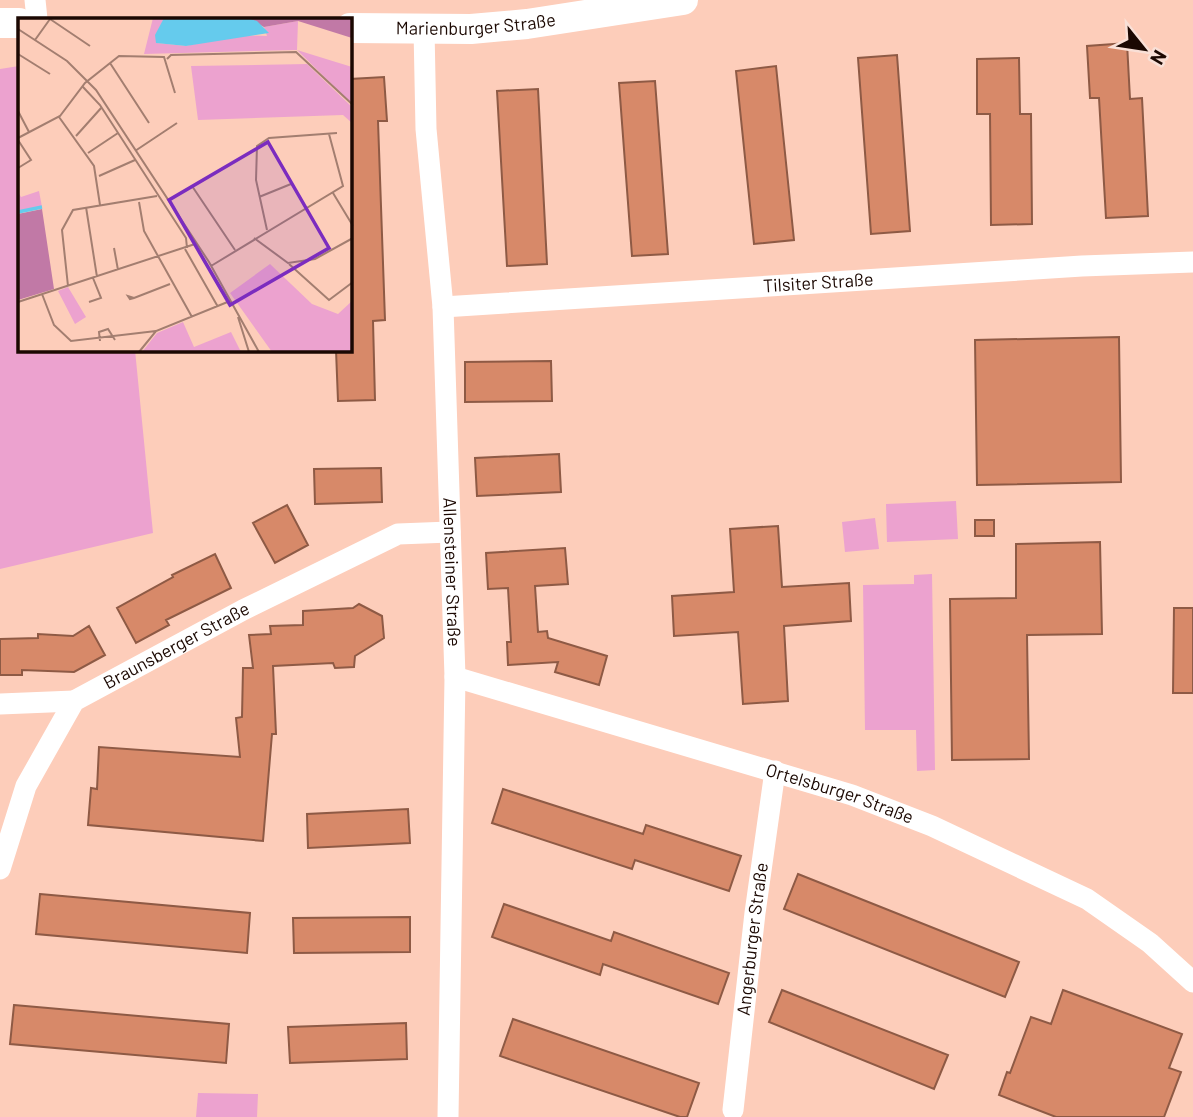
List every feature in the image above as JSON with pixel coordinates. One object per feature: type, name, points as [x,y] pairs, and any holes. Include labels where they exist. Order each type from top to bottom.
[{"type":"main road","name":"Marienburger Straße","points":[[352,28],[471,29],[527,24],[683,0]]},
{"type":"main road","points":[[0,23],[18,23]]},
{"type":"street","points":[[35,0],[37,18]]},
{"type":"street","name":"Allensteiner Straße","points":[[424,29],[426,129],[443,307],[455,677],[448,1117]]},
{"type":"street","name":"Tilsiter Straße","points":[[443,307],[1193,262]]},
{"type":"street","name":"Braunsberger Straße","points":[[74,701],[243,610],[398,534],[450,532]]},
{"type":"street","name":"Ortelsburger Straße","points":[[455,677],[852,795],[932,826],[1087,899],[1150,943],[1193,982]]},
{"type":"street","points":[[0,704],[74,701]]},
{"type":"street","points":[[0,869],[26,786],[74,701]]},
{"type":"street","name":"Angerburger Straße","points":[[733,1110],[755,913],[775,771]]},
{"type":"shaded area","points":[[18,66],[18,352],[135,352],[153,533],[0,569],[0,69]]},
{"type":"shaded area","points":[[956,501],[958,539],[887,542],[886,504]]},
{"type":"shaded area","points":[[875,518],[879,549],[845,552],[842,522]]},
{"type":"shaded area","points":[[932,574],[935,770],[917,771],[916,730],[865,730],[863,585],[914,584],[914,575]]},
{"type":"shaded area","points":[[198,1093],[258,1094],[257,1117],[196,1117]]},
{"type":"building","points":[[1127,43],[1130,99],[1142,98],[1148,216],[1106,218],[1099,98],[1090,98],[1087,46]]},
{"type":"building","points":[[897,55],[910,231],[871,234],[858,58]]},
{"type":"building","points":[[1019,58],[1020,114],[1031,114],[1032,224],[991,225],[990,114],[977,114],[977,59]]},
{"type":"building","points":[[776,66],[794,240],[754,244],[736,71]]},
{"type":"building","points":[[384,77],[387,121],[378,121],[385,320],[373,321],[375,400],[338,401],[336,352],[352,352],[352,79]]},
{"type":"building","points":[[655,81],[668,254],[632,256],[619,83]]},
{"type":"building","points":[[538,89],[547,264],[507,266],[497,91]]},
{"type":"building","points":[[1119,337],[1121,482],[977,485],[975,340]]},
{"type":"building","points":[[551,361],[552,401],[465,402],[465,362]]},
{"type":"building","points":[[559,454],[561,492],[477,496],[475,458]]},
{"type":"building","points":[[381,468],[382,502],[315,504],[314,469]]},
{"type":"building","points":[[287,505],[308,545],[275,563],[253,523]]},
{"type":"building","points":[[975,520],[994,520],[994,536],[975,536]]},
{"type":"building","points":[[778,526],[782,587],[849,583],[851,621],[784,626],[788,701],[743,704],[738,632],[674,636],[672,596],[734,592],[730,529]]},
{"type":"building","points":[[1100,542],[1102,634],[1027,635],[1029,759],[952,760],[950,599],[1016,598],[1016,544]]},
{"type":"building","points":[[565,548],[568,584],[535,586],[538,632],[547,631],[548,638],[607,656],[599,685],[555,672],[558,662],[508,665],[507,642],[511,642],[508,588],[488,589],[486,553]]},
{"type":"building","points":[[215,554],[231,588],[166,620],[169,625],[136,643],[117,608],[173,577],[172,575]]},
{"type":"building","points":[[359,604],[382,616],[384,638],[355,656],[354,667],[335,668],[333,663],[273,666],[276,734],[272,734],[263,841],[88,825],[91,788],[97,789],[99,747],[240,757],[236,718],[242,717],[243,668],[253,668],[249,635],[271,634],[270,626],[303,625],[303,611],[353,608]]},
{"type":"building","points":[[1174,608],[1193,608],[1193,693],[1173,693]]},
{"type":"building","points":[[89,626],[105,655],[74,672],[22,670],[22,675],[0,675],[0,639],[38,638],[38,634],[73,636]]},
{"type":"building","points":[[503,789],[643,834],[646,825],[741,856],[729,891],[635,860],[632,869],[492,823]]},
{"type":"building","points":[[408,809],[410,843],[308,848],[307,814]]},
{"type":"building","points":[[798,874],[1019,962],[1005,997],[784,909]]},
{"type":"building","points":[[40,894],[250,913],[247,953],[36,934]]},
{"type":"building","points":[[504,904],[611,941],[614,932],[729,973],[718,1004],[603,964],[600,975],[492,937]]},
{"type":"building","points":[[410,917],[410,952],[294,953],[293,918]]},
{"type":"building","points":[[782,990],[948,1055],[934,1089],[769,1022]]},
{"type":"building","points":[[1063,990],[1182,1034],[1169,1068],[1181,1072],[1164,1117],[1056,1117],[999,1095],[1031,1017],[1051,1024]]},
{"type":"building","points":[[14,1005],[229,1024],[226,1063],[10,1044]]},
{"type":"building","points":[[513,1019],[699,1083],[687,1117],[680,1117],[500,1056]]},
{"type":"building","points":[[406,1023],[407,1059],[290,1063],[288,1027]]}]
